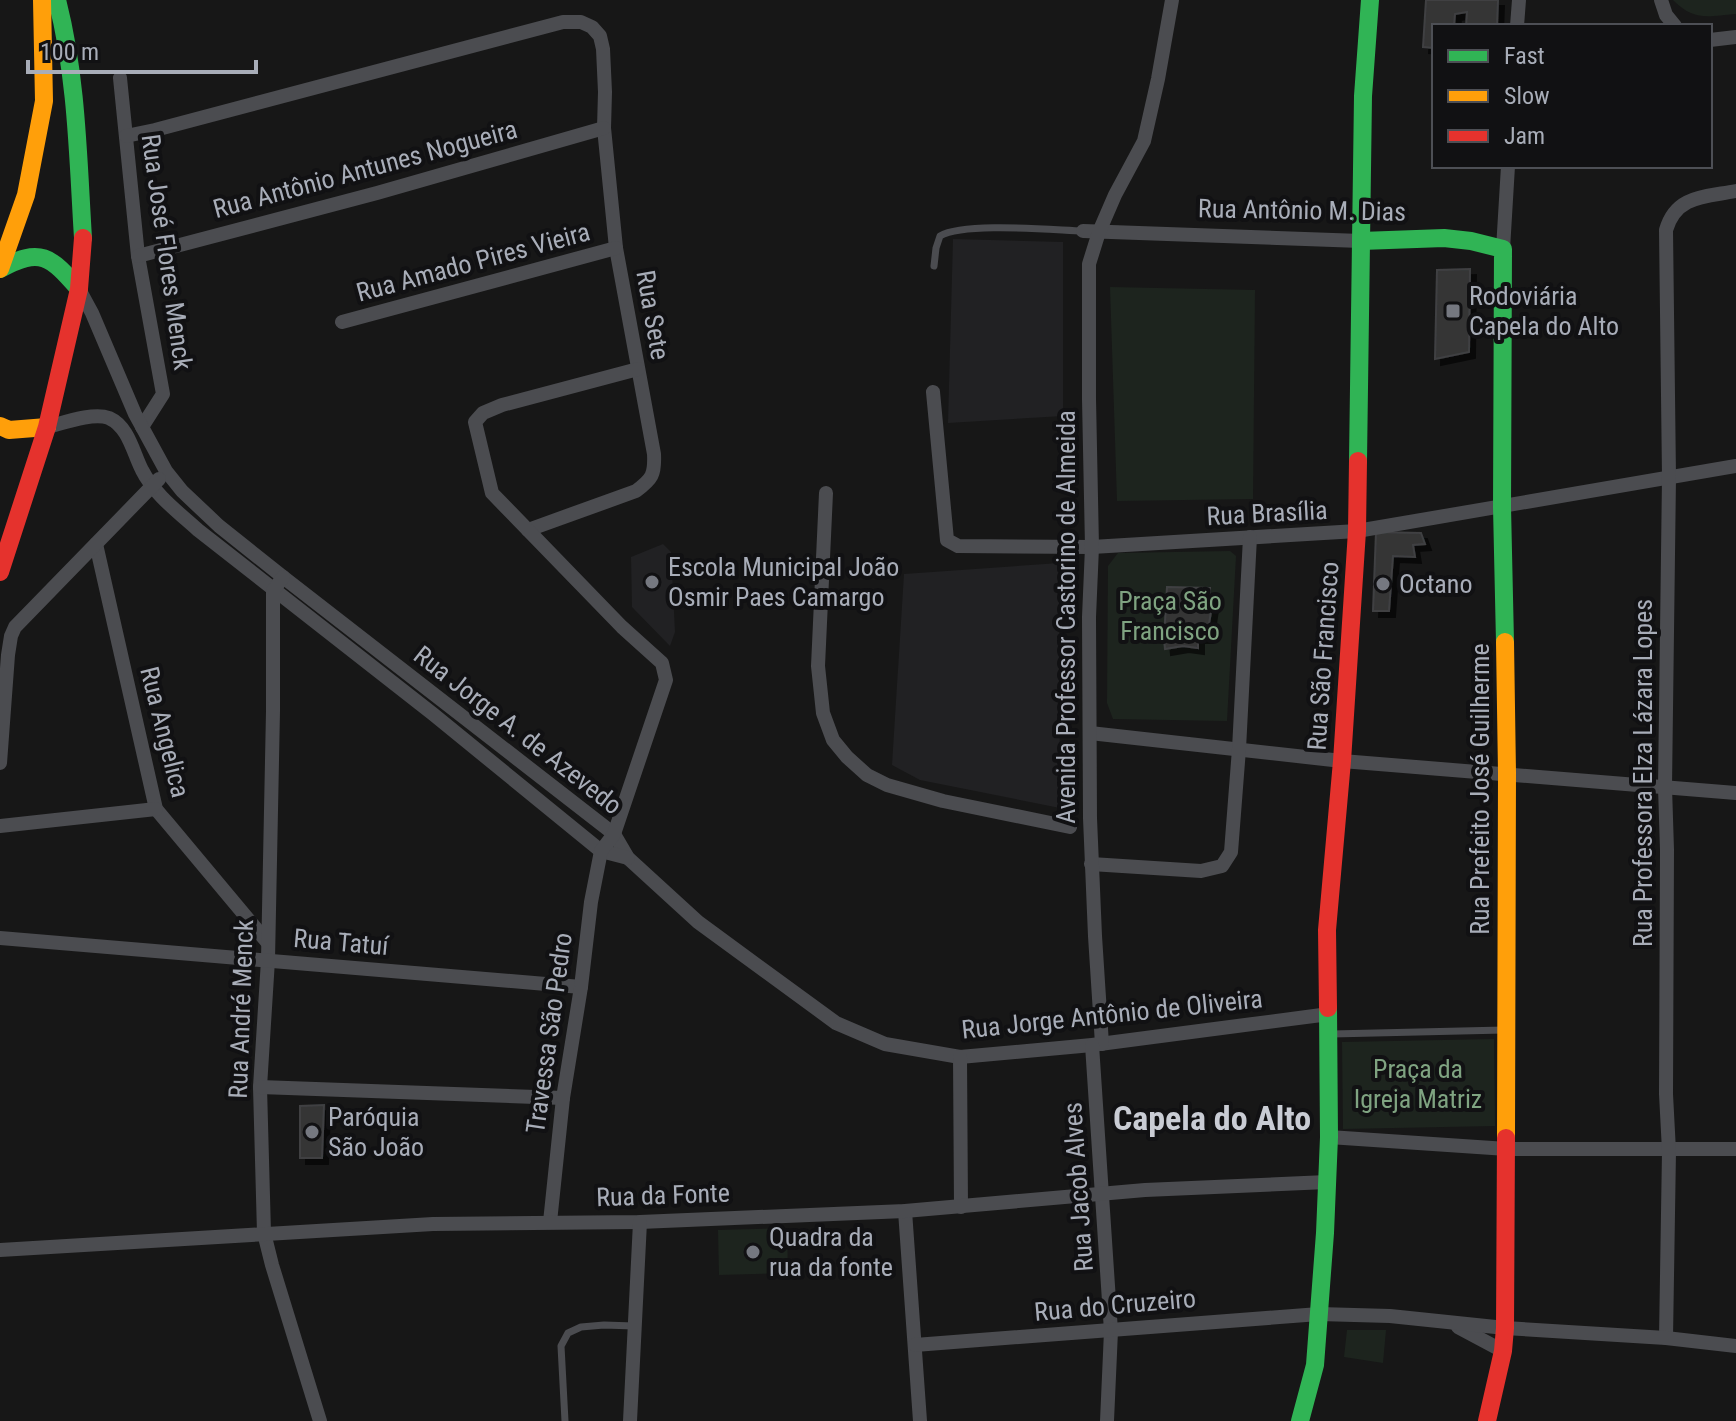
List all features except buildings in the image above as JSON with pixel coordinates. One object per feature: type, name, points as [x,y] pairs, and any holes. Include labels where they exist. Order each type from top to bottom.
[{"type":"main road","points":[[0,269],[26,195],[44,101],[42,0]]},
{"type":"main road","points":[[0,572],[47,427],[79,289],[83,243],[76,126],[65,31],[57,0]]},
{"type":"main road","name":"Rua São Francisco","points":[[1300,1421],[1315,1365],[1327,1182],[1327,930],[1357,531],[1363,96],[1370,0]]},
{"type":"main road","name":"Rua Antônio M. Dias","points":[[1361,241],[1440,238],[1473,241],[1503,249]]},
{"type":"main road","name":"Rua Prefeito José Guilherme","points":[[1487,1421],[1503,1351],[1505,1328],[1507,773],[1502,507],[1503,249]]},
{"type":"main road","points":[[0,269],[24,257],[38,256],[62,268],[79,289]]},
{"type":"main road","points":[[0,426],[9,430],[47,427]]},
{"type":"street","name":"Avenida Professor Castorino de Almeida","points":[[1097,1044],[1091,864],[1089,264],[1115,195],[1144,141],[1172,0]]},
{"type":"street","points":[[1517,24],[1519,0]]},
{"type":"street","points":[[1661,0],[1666,15],[1673,24]]},
{"type":"street","name":"Rua Sete","points":[[126,136],[563,22],[581,22],[592,27],[600,36],[603,49],[604,128],[616,248],[655,471],[649,481],[636,491],[528,530]]},
{"type":"street","points":[[1712,40],[1736,37]]},
{"type":"street","name":"Rua José Flores Menck","points":[[120,78],[138,256],[163,394],[142,427]]},
{"type":"street","name":"Rua Antônio Antunes Nogueira","points":[[138,256],[377,193],[604,128]]},
{"type":"street","points":[[1503,249],[1508,168]]},
{"type":"street","name":"Rua Professora Elza Lázara Lopes","points":[[1666,1338],[1669,1151],[1665,787],[1669,477],[1666,230],[1669,218],[1685,202],[1736,191]]},
{"type":"street","name":"Rua Antônio M. Dias","points":[[1083,231],[1361,241]]},
{"type":"street","name":"Rua Amado Pires Vieira","points":[[342,322],[616,248]]},
{"type":"street","name":"Rua Jorge A. de Azevedo","points":[[79,289],[142,427],[166,471],[182,491],[219,526],[283,577],[614,834],[628,858]]},
{"type":"street","points":[[601,851],[614,834],[666,680],[662,663],[622,627],[492,493],[475,422],[483,413],[502,405],[638,369]]},
{"type":"street","name":"Rua Brasília","points":[[933,392],[947,540],[958,546],[1092,547],[1357,531],[1736,466]]},
{"type":"street","name":"Rua Jorge A. de Azevedo","points":[[47,427],[107,417],[119,425],[129,439],[143,472],[169,504],[198,530],[433,714],[601,851],[628,858]]},
{"type":"street","points":[[0,763],[5,635],[166,471]]},
{"type":"street","points":[[826,493],[818,666],[823,713],[833,740],[867,775],[887,785],[943,801],[1070,827]]},
{"type":"street","points":[[1091,864],[1201,871],[1222,866],[1231,852],[1250,537]]},
{"type":"street","name":"Rua Angelica","points":[[96,544],[156,809],[268,943]]},
{"type":"street","points":[[273,591],[283,577]]},
{"type":"street","name":"Rua André Menck","points":[[273,591],[268,960],[260,1087],[264,1233],[320,1421]]},
{"type":"street","points":[[1090,733],[1342,761],[1736,793]]},
{"type":"street","points":[[0,826],[156,809]]},
{"type":"street","name":"Travessa São Pedro","points":[[550,1222],[563,1098],[601,851]]},
{"type":"street","name":"Rua Jorge Antônio de Oliveira","points":[[628,858],[698,922],[836,1023],[885,1044],[960,1057],[1097,1044],[1329,1014]]},
{"type":"street","name":"Rua Tatuí","points":[[0,938],[581,987]]},
{"type":"street","name":"Rua Jacob Alves","points":[[1097,1044],[1111,1331],[1107,1421]]},
{"type":"street","points":[[960,1057],[961,1207]]},
{"type":"street","points":[[260,1087],[563,1098]]},
{"type":"street","points":[[1329,1137],[1507,1149],[1736,1149]]},
{"type":"street","name":"Rua da Fonte","points":[[0,1250],[433,1224],[640,1222],[905,1211],[1218,1186],[1327,1182]]},
{"type":"street","points":[[905,1211],[920,1421]]},
{"type":"street","points":[[630,1421],[640,1222]]},
{"type":"street","name":"Rua do Cruzeiro","points":[[915,1345],[1319,1314],[1390,1316],[1736,1346]]},
{"type":"street","points":[[1449,1322],[1503,1351]]},
{"type":"lane","points":[[934,266],[940,236],[949,231],[1083,231]]},
{"type":"lane","points":[[1327,1034],[1506,1029]]},
{"type":"lane","points":[[565,1421],[561,1346],[568,1333],[581,1327],[634,1326]]},
{"type":"shaded area","points":[[953,239],[1063,242],[1063,416],[948,423]]},
{"type":"shaded area","name":"Escola Municipal João Osmir Paes Camargo","points":[[663,544],[671,552],[675,632],[670,646],[632,607],[631,557]]},
{"type":"shaded area","points":[[1059,563],[1060,808],[920,780],[892,765],[904,574]]},
{"type":"green space","points":[[1673,0],[1736,0],[1736,14],[1695,15]]},
{"type":"green space","points":[[1110,287],[1255,290],[1253,499],[1117,501]]},
{"type":"green space","name":"Praça São Francisco","points":[[1230,551],[1236,556],[1227,721],[1113,719],[1107,703],[1108,566],[1118,553]]},
{"type":"green space","name":"Praça da Igreja Matriz","points":[[1494,1039],[1495,1126],[1343,1129],[1342,1042]]},
{"type":"green space","name":"Quadra da rua da fonte","points":[[787,1228],[788,1273],[719,1275],[718,1230]]},
{"type":"green space","points":[[1347,1330],[1386,1330],[1383,1363],[1344,1357]]},
{"type":"traffic: fast","points":[[57,0],[73,88],[83,238]]},
{"type":"traffic: fast","points":[[1358,461],[1363,96],[1370,0]]},
{"type":"traffic: fast","points":[[1361,241],[1444,238],[1503,249],[1505,642]]},
{"type":"traffic: fast","points":[[0,269],[26,258],[44,258],[79,289]]},
{"type":"traffic: fast","points":[[1300,1421],[1315,1365],[1325,1233],[1329,1137],[1328,1008]]},
{"type":"traffic: slow","points":[[0,269],[26,195],[44,101],[42,0]]},
{"type":"traffic: slow","points":[[0,426],[9,430],[47,427]]},
{"type":"traffic: slow","points":[[1505,642],[1506,1138]]},
{"type":"traffic: jam","points":[[0,572],[47,427],[79,289],[83,238]]},
{"type":"traffic: jam","points":[[1328,1008],[1327,930],[1342,761],[1357,531],[1358,461]]},
{"type":"traffic: jam","points":[[1487,1421],[1503,1351],[1505,1328],[1506,1138]]},
{"type":"place","name":"Rodoviária Capela do Alto","points":[[1453,311]]},
{"type":"place","name":"Escola Municipal João Osmir Paes Camargo","points":[[652,582]]},
{"type":"place","name":"Octano","points":[[1383,584]]},
{"type":"place","name":"Paróquia São João","points":[[312,1132]]},
{"type":"place","name":"Quadra da rua da fonte","points":[[753,1252]]},
{"type":"district","name":"Capela do Alto","points":[[1212,1118]]}]
